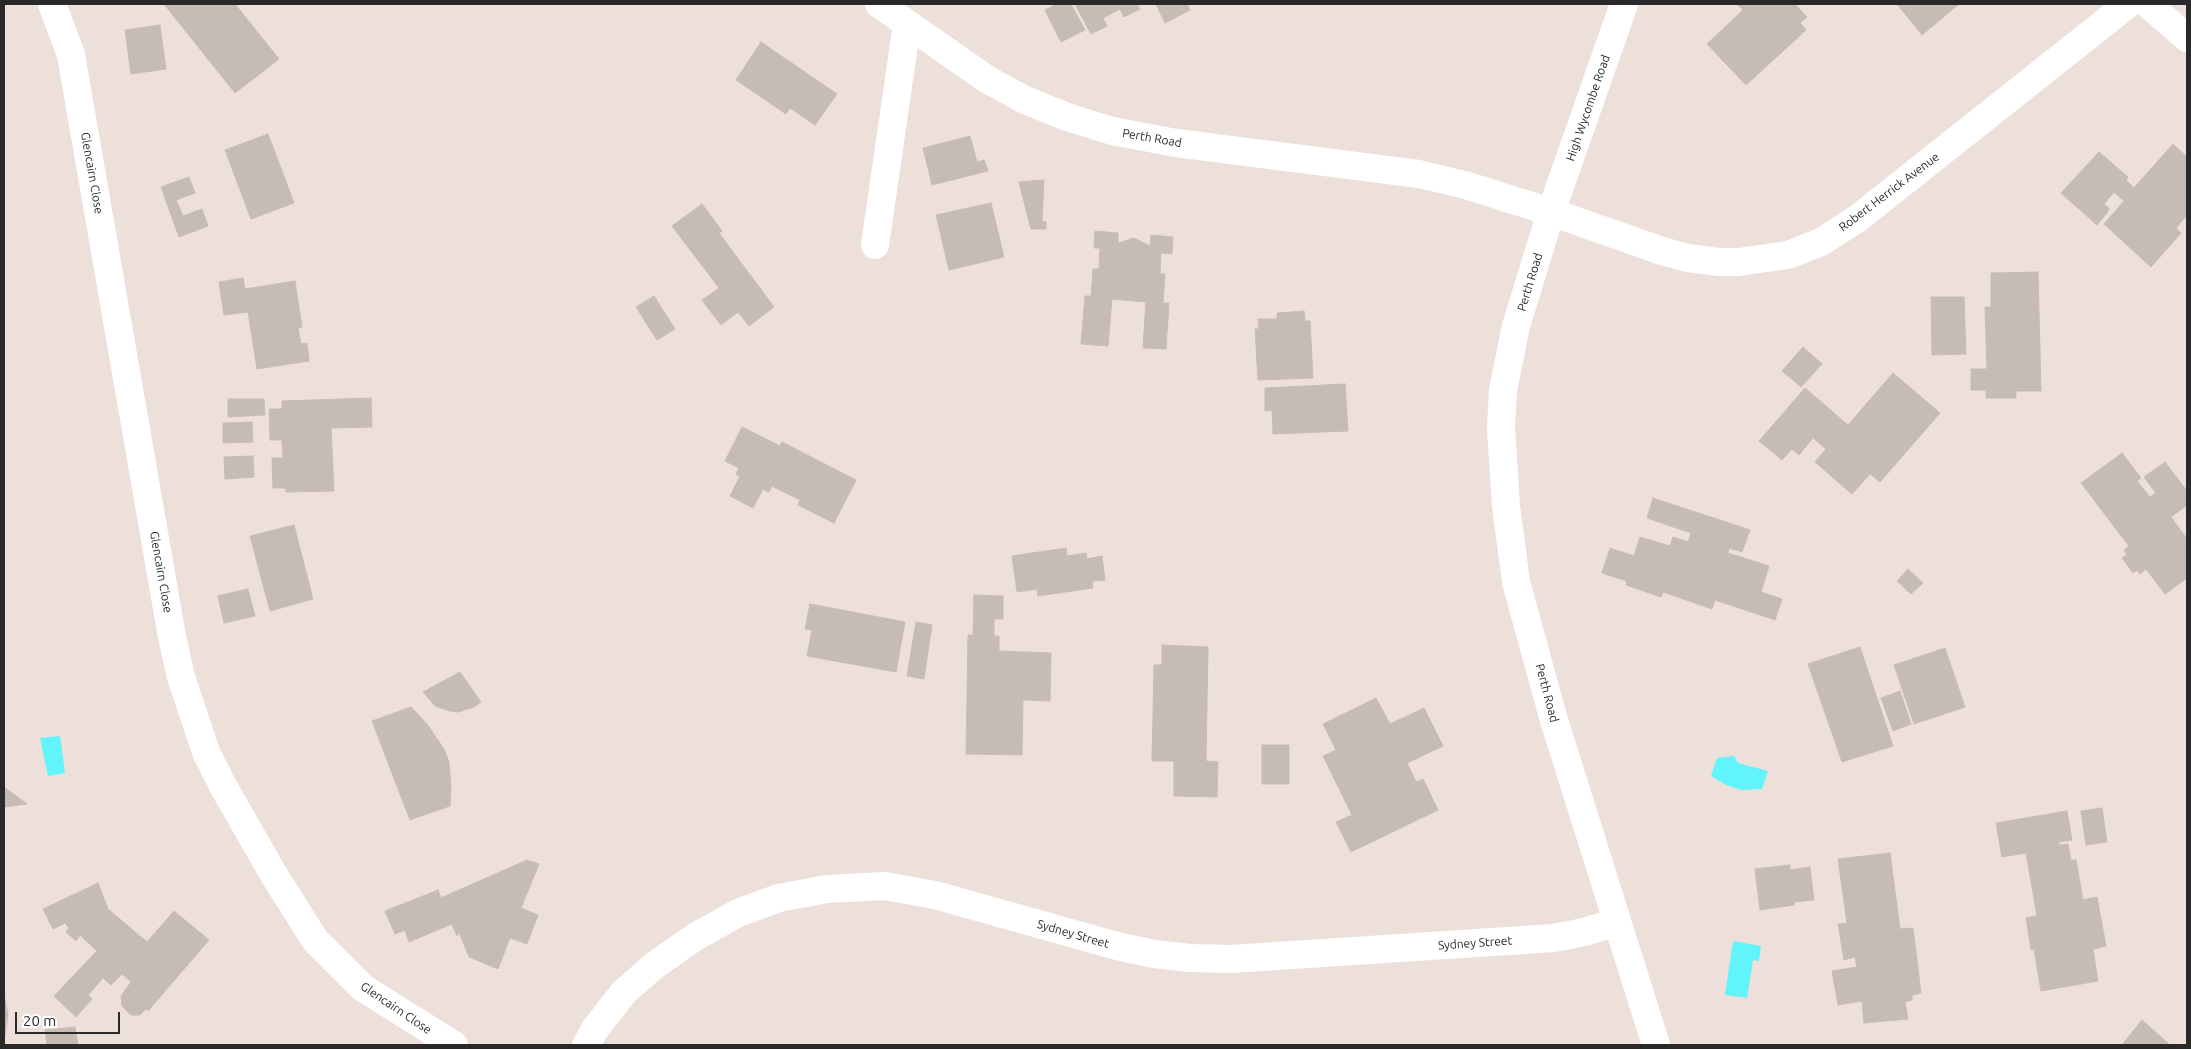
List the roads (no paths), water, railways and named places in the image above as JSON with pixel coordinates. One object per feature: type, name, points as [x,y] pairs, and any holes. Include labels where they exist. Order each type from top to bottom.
[{"type":"street","name":"Glencairn Close","points":[[52,4],[71,55],[174,645],[192,716],[206,752],[223,786],[264,859],[315,940],[363,988],[454,1045]]},
{"type":"street","name":"Perth Road","points":[[879,4],[988,80],[1026,100],[1067,118],[1112,131],[1176,143],[1419,174],[1465,185],[1552,212],[1516,326],[1507,362],[1501,428],[1506,506],[1516,582],[1553,717],[1656,1045]]},
{"type":"street","name":"High Wycombe Road","points":[[1552,212],[1624,4]]},
{"type":"street","name":"Robert Herrick Avenue","points":[[1552,212],[1662,251],[1688,258],[1719,262],[1739,262],[1788,255],[1821,242],[1856,219],[2128,4]]},
{"type":"street","points":[[2148,4],[2187,38]]},
{"type":"street","points":[[875,245],[907,24]]},
{"type":"street","name":"Sydney Street","points":[[586,1045],[595,1028],[624,992],[655,965],[695,937],[738,913],[779,898],[827,889],[884,886],[936,895],[1117,946],[1154,954],[1190,958],[1231,959],[1554,938],[1584,932],[1617,922]]},
{"type":"water","points":[[60,736],[65,773],[48,776],[40,738]]},
{"type":"water","points":[[1734,756],[1738,763],[1768,771],[1762,789],[1741,790],[1726,785],[1711,776],[1717,758]]},
{"type":"water","points":[[1733,941],[1761,946],[1759,961],[1753,960],[1747,998],[1725,995]]}]
